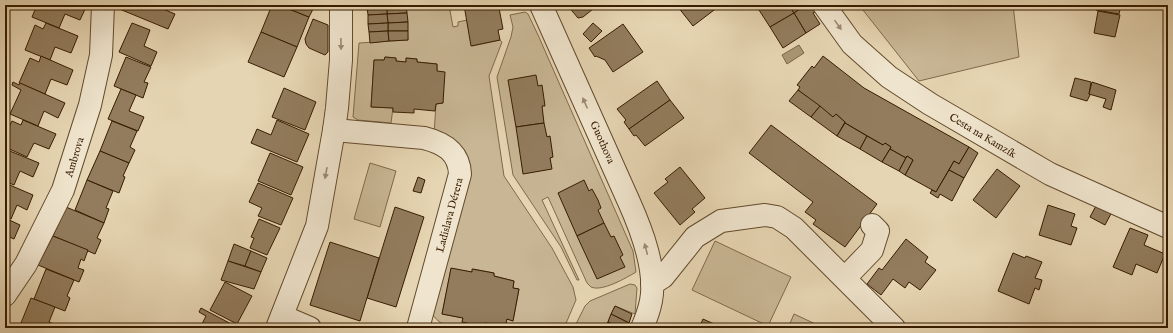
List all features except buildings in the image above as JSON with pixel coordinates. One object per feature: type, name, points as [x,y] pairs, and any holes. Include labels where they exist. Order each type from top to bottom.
[{"type":"street","name":"Ambrova","points":[[5,295],[26,264],[63,190],[90,105],[101,55],[103,5]]},
{"type":"street","points":[[310,328],[280,322],[317,226],[334,130],[341,60],[340,5]]},
{"type":"street","name":"Guothova","points":[[541,5],[635,215],[647,252],[652,284],[651,300],[642,328]]},
{"type":"street","name":"Cesta na Kamzík","points":[[824,5],[852,44],[889,77],[930,104],[1050,174],[1168,227]]},
{"type":"street","name":"Ladislava Dérera","points":[[334,130],[424,138],[437,142],[446,147],[455,155],[458,161],[460,174],[418,328]]},
{"type":"street","points":[[652,284],[663,277],[695,237],[721,220],[764,216],[777,218],[794,228],[894,328]]},
{"type":"street","points":[[848,281],[872,250],[878,232],[872,225]]},
{"type":"shaded area","points":[[406,5],[449,5],[453,27],[458,26],[458,22],[467,20],[472,46],[500,40],[502,42],[489,76],[504,176],[552,248],[573,287],[576,300],[564,328],[504,328],[507,319],[513,321],[519,289],[513,288],[514,281],[494,276],[494,273],[473,269],[472,272],[451,269],[442,314],[463,318],[461,328],[452,327],[440,322],[431,312],[461,196],[434,134],[436,104],[443,103],[437,64],[417,62],[417,59],[406,58],[406,62],[396,61],[396,58],[385,57],[384,60],[374,60],[371,107],[393,108],[391,123],[358,120],[353,117],[359,43],[408,40]]},
{"type":"shaded area","points":[[859,5],[1013,5],[1019,57],[919,81]]},
{"type":"shaded area","points":[[525,12],[528,14],[538,35],[633,251],[636,272],[620,281],[601,288],[591,287],[587,283],[548,197],[542,200],[579,280],[577,280],[561,247],[513,175],[497,77],[511,37],[513,27],[510,15]]},
{"type":"shaded area","points":[[799,45],[804,53],[787,64],[782,55]]},
{"type":"shaded area","points":[[370,163],[396,171],[380,227],[354,219]]},
{"type":"shaded area","points":[[715,241],[791,277],[768,326],[692,290]]},
{"type":"shaded area","points":[[630,284],[635,285],[637,288],[635,314],[615,306],[605,328],[574,328],[585,306],[590,301]]},
{"type":"shaded area","points":[[794,314],[824,328],[788,328]]}]
